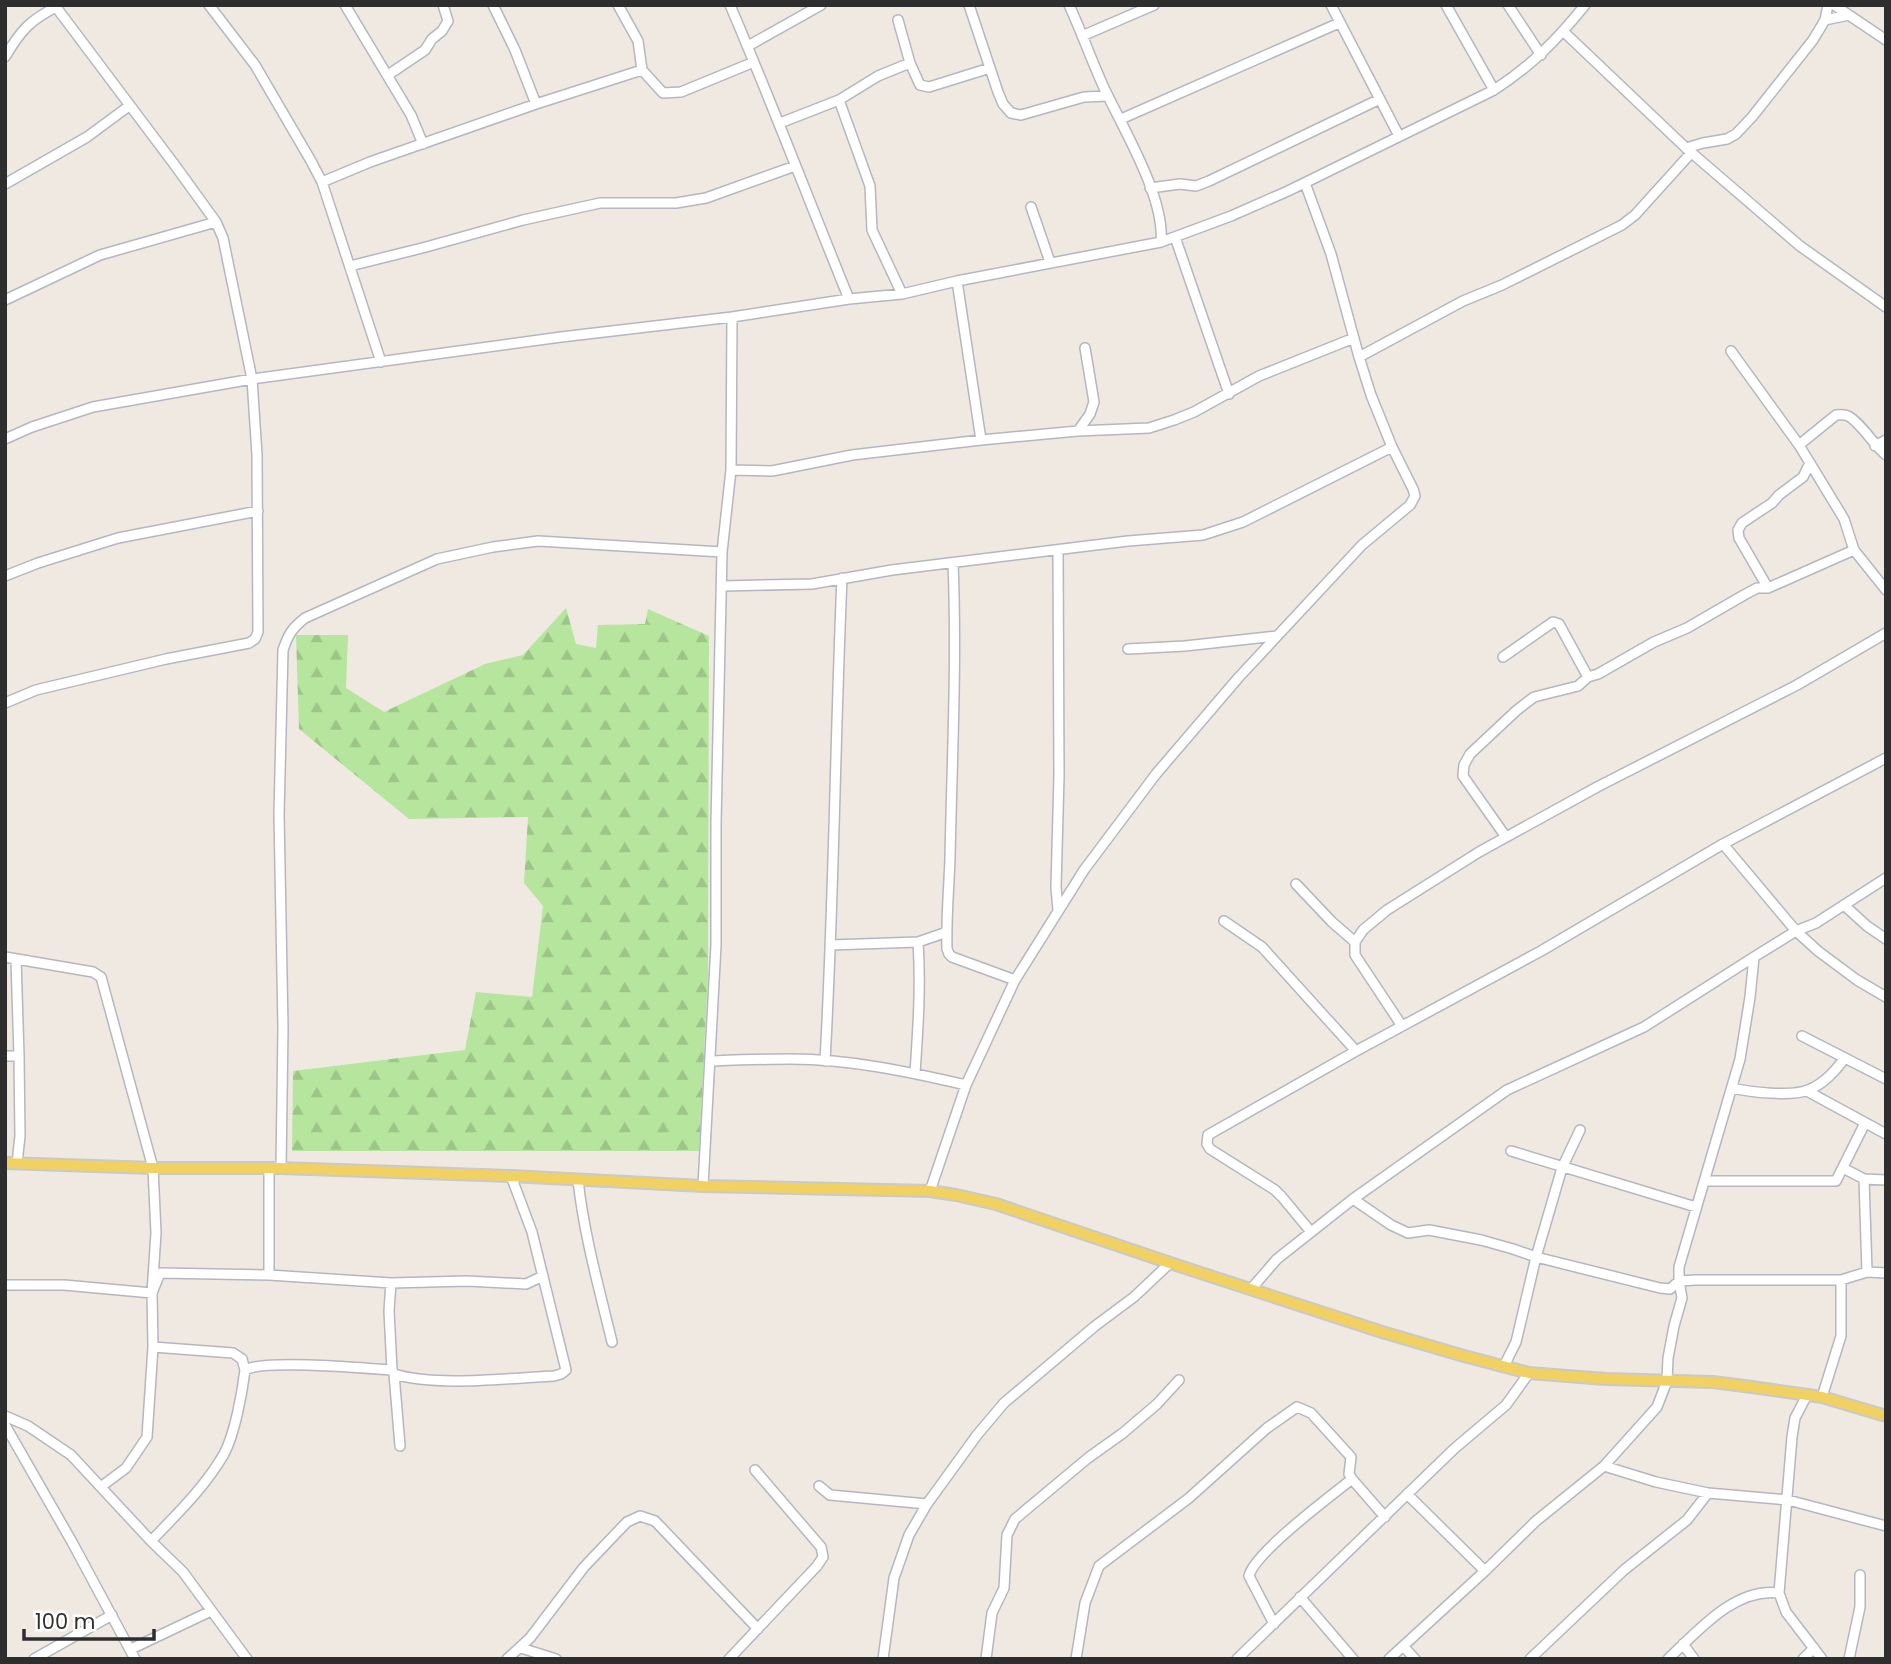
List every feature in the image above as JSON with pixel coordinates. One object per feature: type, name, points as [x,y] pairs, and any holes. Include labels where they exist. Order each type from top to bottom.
[{"type":"main road","points":[[11,1163],[153,1168],[275,1168],[703,1186],[930,1191],[996,1204],[1170,1264],[1382,1332],[1529,1373],[1606,1379],[1713,1382],[1822,1397],[1886,1416]]},
{"type":"street","points":[[209,5],[255,65],[322,182],[381,362]]},
{"type":"street","points":[[388,75],[425,50],[432,39],[442,31],[449,21],[443,5]]},
{"type":"street","points":[[493,5],[515,50],[536,104]]},
{"type":"street","points":[[618,5],[638,41],[642,70],[663,93],[681,92],[754,62]]},
{"type":"street","points":[[730,5],[849,299]]},
{"type":"street","points":[[748,46],[821,5]]},
{"type":"street","points":[[969,5],[1007,110],[1016,115],[1084,97],[1108,96]]},
{"type":"street","points":[[1069,5],[1150,188],[1161,223],[1161,242]]},
{"type":"street","points":[[1082,36],[1154,5]]},
{"type":"street","points":[[1331,5],[1399,136]]},
{"type":"street","points":[[1446,5],[1493,90]]},
{"type":"street","points":[[1508,5],[1541,55]]},
{"type":"street","points":[[5,439],[93,407],[252,379],[902,294],[1050,262],[1161,242],[1231,216],[1305,183],[1493,90],[1516,76],[1541,55],[1585,5]]},
{"type":"street","points":[[1359,357],[1463,301],[1502,285],[1622,225],[1635,215],[1689,151],[1703,143],[1727,139],[1736,134],[1752,117],[1813,40],[1825,20],[1828,5]]},
{"type":"street","points":[[1834,5],[1886,40]]},
{"type":"street","points":[[5,57],[31,21],[58,6],[216,222],[228,257],[252,379],[258,511],[258,632],[252,641],[36,690],[5,703]]},
{"type":"street","points":[[348,6],[411,115],[423,144]]},
{"type":"street","points":[[1825,20],[1849,15]]},
{"type":"street","points":[[898,20],[909,63],[924,87],[990,68]]},
{"type":"street","points":[[1121,120],[1339,23]]},
{"type":"street","points":[[1563,32],[1689,151],[1812,256],[1839,272],[1886,307]]},
{"type":"street","points":[[780,123],[839,100],[878,76],[909,63]]},
{"type":"street","points":[[322,182],[370,162],[642,70]]},
{"type":"street","points":[[1150,188],[1180,184],[1196,186],[1209,181],[1380,99]]},
{"type":"street","points":[[839,100],[870,186],[872,230],[902,294]]},
{"type":"street","points":[[5,184],[87,137],[129,106]]},
{"type":"street","points":[[350,266],[523,220],[600,203],[676,203],[706,198],[794,166]]},
{"type":"street","points":[[930,1191],[966,1085],[1015,980],[1084,870],[1156,774],[1239,677],[1362,545],[1415,496],[1391,447],[1359,357],[1331,254],[1305,183]]},
{"type":"street","points":[[1031,207],[1050,262]]},
{"type":"street","points":[[5,300],[100,255],[216,222]]},
{"type":"street","points":[[1175,237],[1228,394]]},
{"type":"street","points":[[957,281],[981,440]]},
{"type":"street","points":[[703,1186],[716,945],[722,552],[731,470],[732,317]]},
{"type":"street","points":[[731,470],[772,471],[852,455],[981,440],[1149,428],[1174,420],[1259,376],[1354,338]]},
{"type":"street","points":[[1078,431],[1090,414],[1094,402],[1085,348]]},
{"type":"street","points":[[1731,351],[1800,446],[1844,519],[1854,550],[1886,590]]},
{"type":"street","points":[[1800,446],[1836,415],[1842,414],[1856,421],[1875,446],[1886,455]]},
{"type":"street","points":[[1875,446],[1886,440]]},
{"type":"street","points":[[723,586],[812,584],[892,570],[1128,541],[1203,535],[1243,522],[1391,447]]},
{"type":"street","points":[[1768,588],[1739,538],[1738,530],[1742,523],[1803,477],[1810,463]]},
{"type":"street","points":[[5,576],[118,538],[258,511]]},
{"type":"street","points":[[269,1275],[283,1028],[279,814],[283,650],[292,628],[305,618],[437,559],[493,547],[538,541],[722,552]]},
{"type":"street","points":[[1506,837],[1463,776],[1464,765],[1470,754],[1517,710],[1534,697],[1578,687],[1588,677],[1687,628],[1744,594],[1757,588],[1768,588],[1854,550]]},
{"type":"street","points":[[1058,551],[1058,910]]},
{"type":"street","points":[[953,563],[956,626],[947,948],[953,957],[1015,980]]},
{"type":"street","points":[[825,1061],[842,578]]},
{"type":"street","points":[[1503,657],[1553,622],[1559,624],[1588,677]]},
{"type":"street","points":[[1402,1026],[1355,955],[1354,942],[1363,930],[1387,910],[1506,837],[1797,685],[1886,633]]},
{"type":"street","points":[[1128,649],[1276,636]]},
{"type":"street","points":[[1311,1232],[1275,1190],[1210,1149],[1207,1139],[1212,1132],[1541,951],[1723,844],[1886,758]]},
{"type":"street","points":[[1723,844],[1796,931],[1850,975],[1886,997]]},
{"type":"street","points":[[1251,1289],[1277,1259],[1353,1199],[1507,1090],[1644,1027],[1796,931],[1845,906],[1886,878]]},
{"type":"street","points":[[1296,884],[1354,942]]},
{"type":"street","points":[[1845,906],[1886,939]]},
{"type":"street","points":[[1224,921],[1262,947],[1356,1051]]},
{"type":"street","points":[[831,945],[918,942],[947,932]]},
{"type":"street","points":[[915,1073],[920,1005],[918,942]]},
{"type":"street","points":[[5,957],[93,972],[102,977],[153,1168],[156,1233],[147,1437],[126,1468],[102,1486]]},
{"type":"street","points":[[1389,1659],[1405,1647],[1536,1521],[1604,1466],[1657,1407],[1667,1381],[1668,1358],[1682,1298],[1679,1267],[1740,1059],[1754,957]]},
{"type":"street","points":[[11,1163],[20,1136],[16,959]]},
{"type":"street","points":[[1802,1036],[1886,1079]]},
{"type":"street","points":[[5,1056],[19,1056]]},
{"type":"street","points":[[1732,1088],[1758,1093],[1807,1091],[1833,1074],[1845,1058]]},
{"type":"street","points":[[711,1061],[825,1061],[915,1073],[966,1085]]},
{"type":"street","points":[[1807,1091],[1886,1134]]},
{"type":"street","points":[[1704,1181],[1836,1181],[1866,1123]]},
{"type":"street","points":[[1504,1366],[1516,1342],[1536,1257],[1563,1168],[1580,1130]]},
{"type":"street","points":[[1511,1151],[1696,1207]]},
{"type":"street","points":[[1843,1168],[1864,1179],[1886,1180]]},
{"type":"street","points":[[245,1370],[259,1366],[314,1365],[393,1372],[410,1379],[460,1380],[554,1376],[564,1373],[566,1370],[532,1232],[511,1177]]},
{"type":"street","points":[[1864,1179],[1867,1272]]},
{"type":"street","points":[[578,1180],[589,1252],[612,1342]]},
{"type":"street","points":[[1353,1199],[1391,1225],[1408,1233],[1429,1230],[1481,1240],[1536,1257],[1660,1288],[1670,1289],[1679,1282],[1727,1279],[1841,1280],[1867,1272],[1886,1273]]},
{"type":"street","points":[[883,1659],[894,1578],[909,1535],[926,1504],[1004,1403],[1134,1297],[1170,1264]]},
{"type":"street","points":[[152,1293],[159,1273],[269,1275],[391,1283],[467,1281],[526,1284],[543,1276]]},
{"type":"street","points":[[1822,1397],[1840,1336],[1841,1280]]},
{"type":"street","points":[[391,1283],[389,1311],[400,1446]]},
{"type":"street","points":[[5,1285],[64,1285],[152,1293]]},
{"type":"street","points":[[151,1541],[194,1496],[224,1453],[230,1439],[245,1370],[242,1359],[233,1353],[153,1346]]},
{"type":"street","points":[[1237,1659],[1455,1448],[1506,1405],[1529,1373]]},
{"type":"street","points":[[986,1659],[992,1614],[1004,1588],[1007,1535],[1015,1519],[1088,1458],[1123,1433],[1157,1404],[1179,1380]]},
{"type":"street","points":[[1807,1395],[1795,1418],[1779,1593],[1786,1612],[1822,1659]]},
{"type":"street","points":[[1076,1659],[1085,1603],[1099,1566],[1189,1498],[1267,1428],[1297,1407],[1311,1413],[1351,1457],[1349,1474],[1385,1517]]},
{"type":"street","points":[[5,1416],[28,1426],[71,1455],[102,1486],[183,1572],[247,1659]]},
{"type":"street","points":[[5,1425],[135,1659]]},
{"type":"street","points":[[1604,1466],[1656,1482],[1708,1493],[1788,1500],[1886,1526]]},
{"type":"street","points":[[729,1659],[823,1557],[821,1548],[755,1470]]},
{"type":"street","points":[[1274,1624],[1250,1576],[1252,1567],[1287,1532],[1352,1479]]},
{"type":"street","points":[[819,1486],[830,1495],[926,1504]]},
{"type":"street","points":[[1530,1659],[1625,1570],[1687,1520],[1708,1493]]},
{"type":"street","points":[[1407,1494],[1485,1571]]},
{"type":"street","points":[[507,1659],[530,1638],[584,1567],[627,1522],[640,1516],[655,1521],[758,1629]]},
{"type":"street","points":[[1849,1659],[1860,1607],[1860,1575]]},
{"type":"street","points":[[1668,1659],[1706,1624],[1744,1597],[1768,1592],[1779,1593]]},
{"type":"street","points":[[1300,1597],[1353,1659]]},
{"type":"street","points":[[131,1649],[211,1611]]},
{"type":"street","points":[[34,1659],[112,1615]]},
{"type":"street","points":[[1684,1644],[1694,1659]]},
{"type":"street","points":[[1405,1647],[1415,1659]]},
{"type":"street","points":[[521,1648],[556,1659]]},
{"type":"street","points":[[1802,1659],[1814,1648]]},
{"type":"green space","points":[[566,608],[576,644],[596,648],[598,625],[645,624],[648,609],[709,636],[708,976],[699,1151],[292,1151],[293,1071],[465,1050],[476,992],[532,997],[543,906],[524,883],[528,817],[409,819],[299,729],[296,635],[348,635],[346,688],[384,712],[485,664],[523,655]]}]
